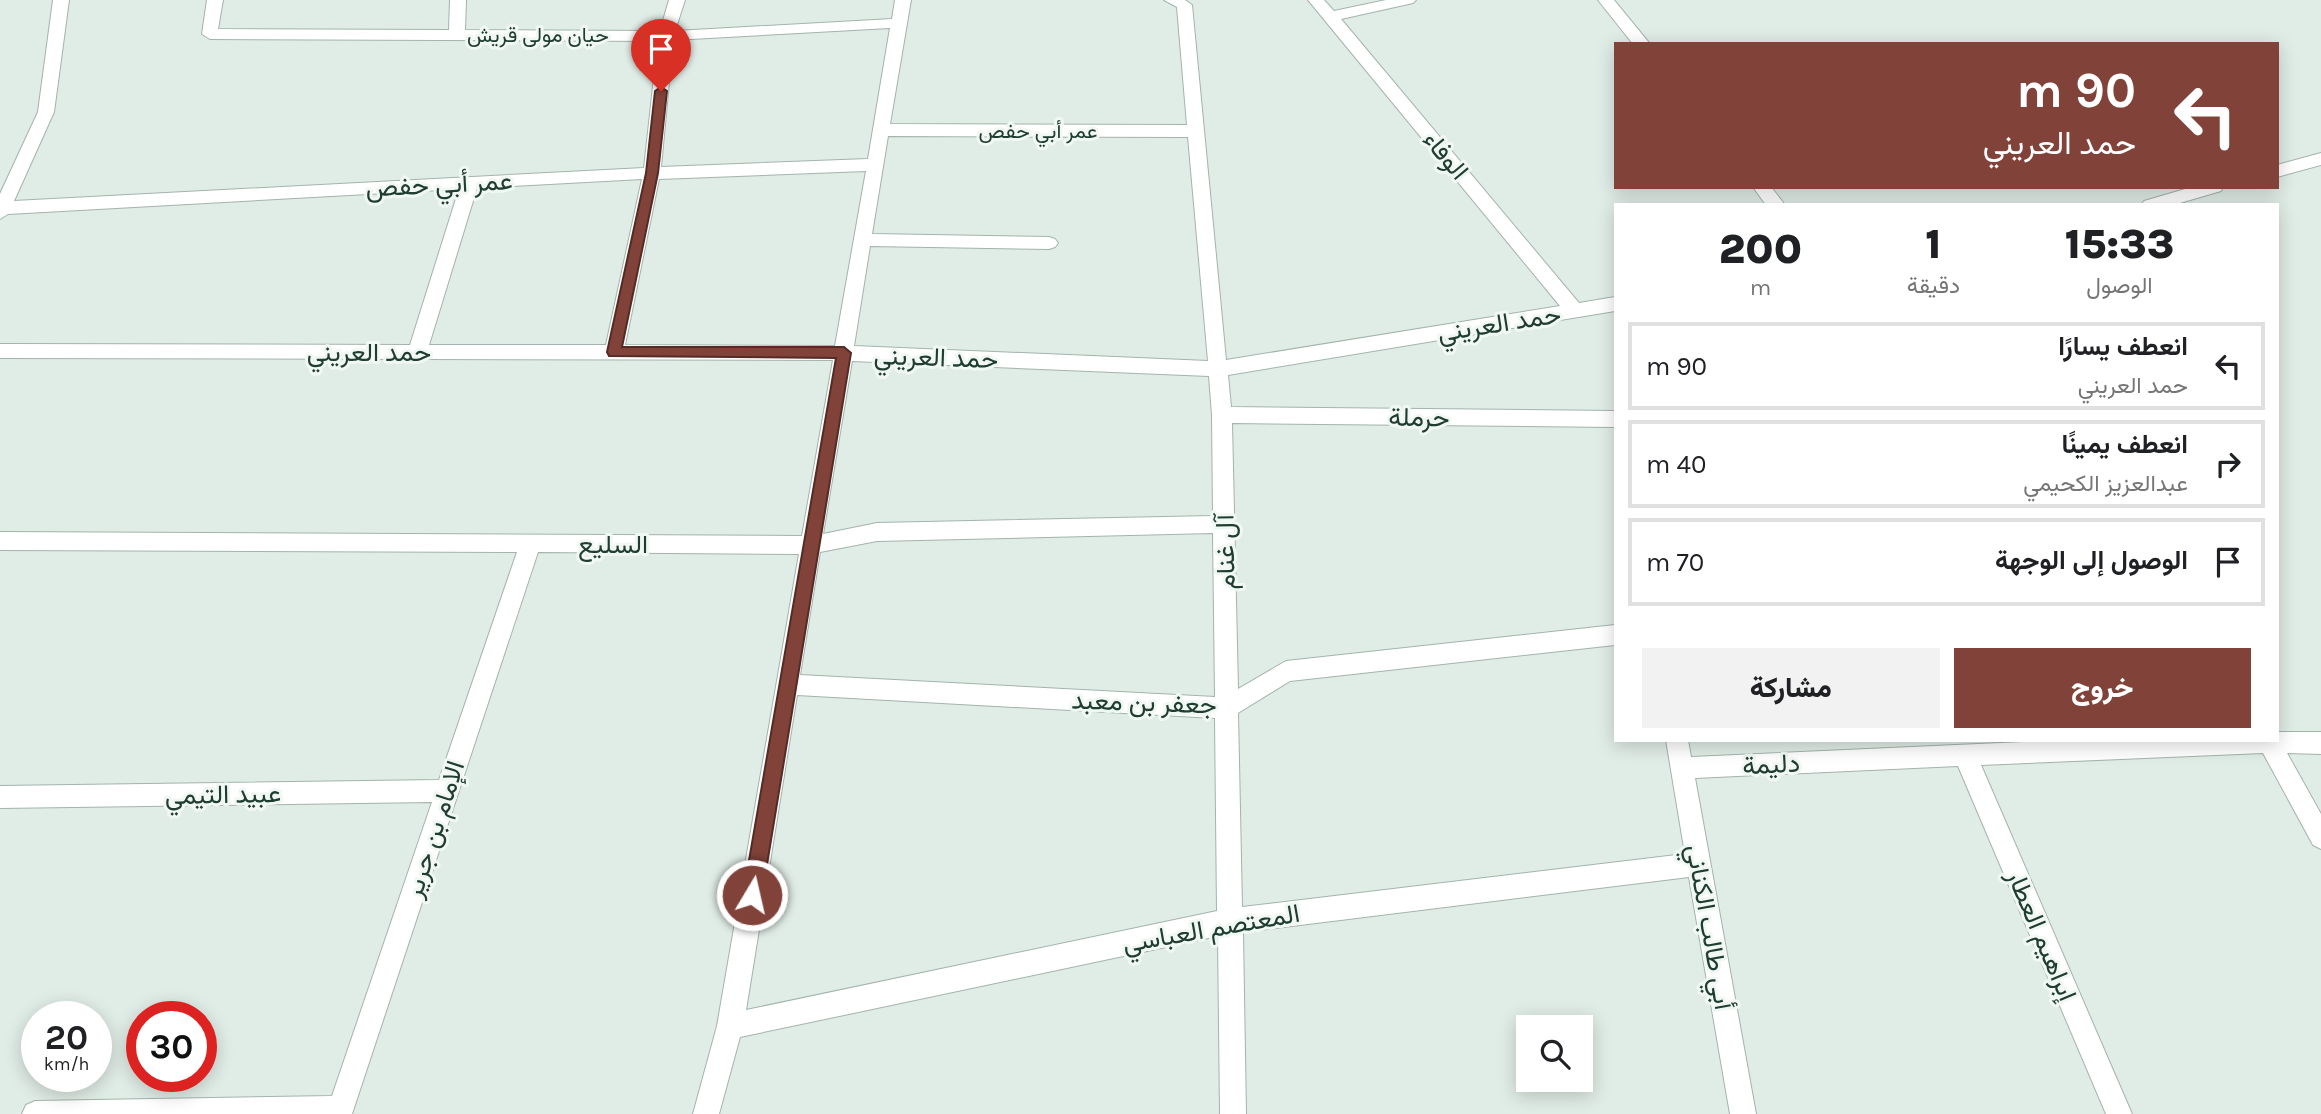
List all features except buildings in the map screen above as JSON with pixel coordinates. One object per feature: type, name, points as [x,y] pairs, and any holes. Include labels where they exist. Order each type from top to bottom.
[{"type":"street","points":[[1,211],[46,112],[61,0]]},
{"type":"street","name":"حيان مولى قريش","points":[[215,0],[210,34],[666,36],[899,23]]},
{"type":"street","points":[[457,35],[458,0]]},
{"type":"street","points":[[614,352],[652,173],[666,36],[677,0]]},
{"type":"street","points":[[706,1114],[730,1026],[903,0]]},
{"type":"street","name":"آل غنام","points":[[1172,0],[1184,5],[1223,415],[1233,1114]]},
{"type":"street","name":"الوفاء","points":[[1317,0],[1575,310]]},
{"type":"street","points":[[1330,17],[1408,0]]},
{"type":"street","points":[[1606,0],[1640,42]]},
{"type":"street","name":"عمر أبي حفص","points":[[881,130],[1195,131]]},
{"type":"street","points":[[2279,170],[2321,159]]},
{"type":"street","name":"عمر أبي حفص","points":[[1,211],[652,173],[875,164]]},
{"type":"street","points":[[417,352],[470,183]]},
{"type":"street","points":[[1763,189],[1774,203]]},
{"type":"street","points":[[2157,203],[2208,189]]},
{"type":"street","points":[[862,240],[1049,243]]},
{"type":"street","name":"حمد العريني","points":[[0,351],[844,353],[1217,369],[1614,304]]},
{"type":"street","name":"حرملة","points":[[1223,415],[1614,419]]},
{"type":"street","name":"السليع","points":[[0,541],[811,545],[877,532],[1224,524]]},
{"type":"street","name":"الإمام بن جرير","points":[[340,1111],[530,544]]},
{"type":"street","name":"جعفر بن معبد","points":[[788,684],[1227,708],[1286,671],[1614,635]]},
{"type":"street","name":"دليمة","points":[[2279,741],[2321,743]]},
{"type":"street","name":"أبي طالب الكناني","points":[[1677,742],[1743,1114]]},
{"type":"street","name":"دليمة","points":[[1682,768],[2246,742]]},
{"type":"street","points":[[2269,742],[2321,837]]},
{"type":"street","name":"إبراهيم العطار","points":[[1965,755],[2119,1114]]},
{"type":"street","name":"عبيد التيمي","points":[[0,797],[447,791]]},
{"type":"street","name":"المعتصم العباسي","points":[[730,1026],[1230,921],[1698,864]]},
{"type":"street","points":[[35,1114],[340,1111]]},
{"type":"route","points":[[661,91],[652,173],[614,352],[844,353],[752,895]]}]
